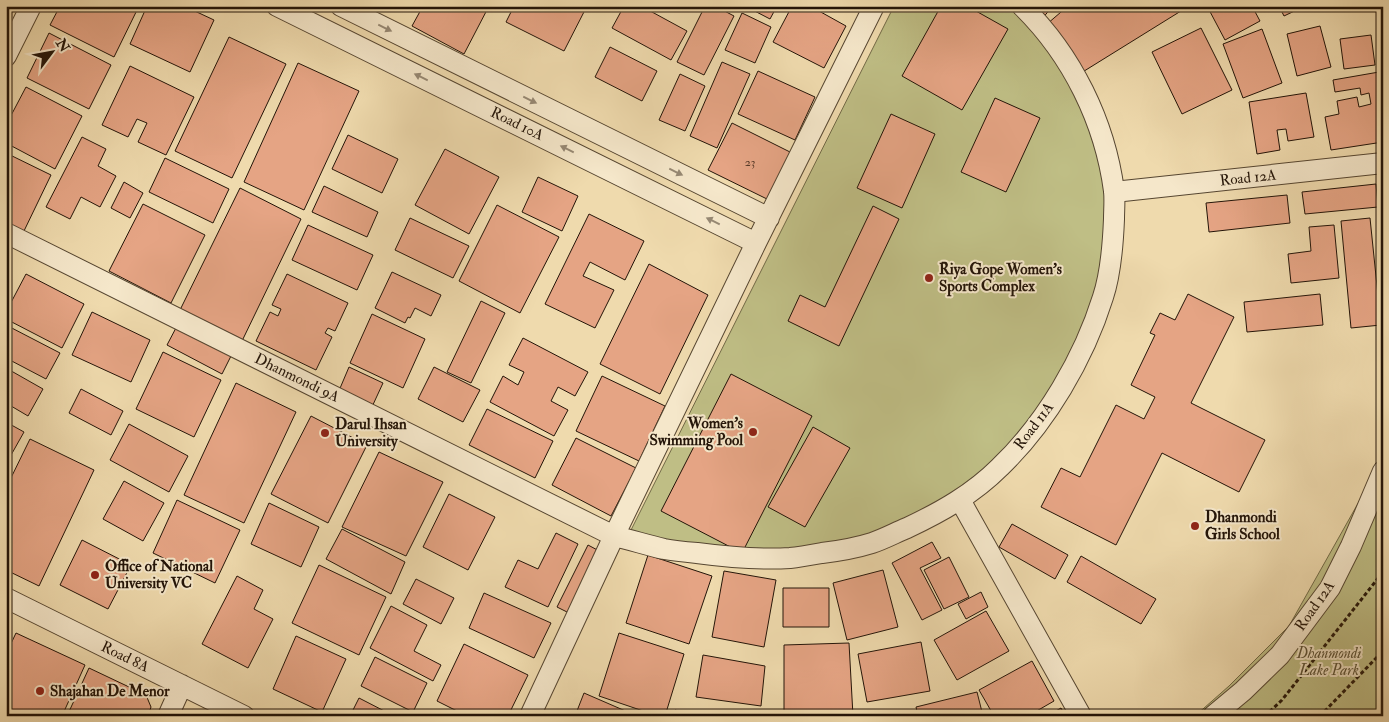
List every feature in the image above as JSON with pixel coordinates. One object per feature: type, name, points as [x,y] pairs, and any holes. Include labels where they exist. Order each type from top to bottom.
[{"type":"street","points":[[6,56],[31,6]]},
{"type":"street","name":"Road 10A","points":[[277,6],[756,243]]},
{"type":"street","name":"Road 10A","points":[[341,6],[769,218]]},
{"type":"street","points":[[530,716],[614,536],[756,243],[874,6]]},
{"type":"street","name":"Road 11A","points":[[614,536],[666,550],[731,558],[790,558],[843,550],[872,543],[932,516],[960,500],[999,468],[1019,448],[1067,380],[1104,296],[1113,240],[1114,192],[1107,153],[1092,108],[1060,52],[1036,20],[1022,6]]},
{"type":"street","name":"Road 12A","points":[[1114,192],[1383,163]]},
{"type":"street","name":"Dhanmondi 9A","points":[[6,233],[614,536]]},
{"type":"street","name":"Road 12A","points":[[1213,716],[1243,691],[1280,655],[1330,588],[1351,546],[1383,471]]},
{"type":"street","points":[[960,500],[1081,716]]},
{"type":"street","name":"Road 8A","points":[[6,598],[244,716]]},
{"type":"street","points":[[168,716],[182,685]]},
{"type":"path","points":[[1265,716],[1282,700],[1383,572]]},
{"type":"path","points":[[1320,716],[1383,651]]},
{"type":"green space","name":"Riya Gope Women's Sports Complex","points":[[894,6],[1011,6],[1026,20],[1052,56],[1080,101],[1103,174],[1107,204],[1105,238],[1097,295],[1060,373],[1035,415],[980,478],[901,522],[840,546],[771,554],[628,536]]},
{"type":"green space","name":"Dhanmondi Lake Park","points":[[1383,459],[1383,709],[1367,716],[1195,716],[1229,686],[1289,626]]},
{"type":"building","points":[[60,6],[139,6],[114,57],[50,25]]},
{"type":"building","points":[[147,6],[184,6],[214,20],[190,72],[130,44]]},
{"type":"building","points":[[423,6],[489,6],[464,54],[412,26]]},
{"type":"building","points":[[514,6],[587,6],[564,51],[506,22]]},
{"type":"building","points":[[624,6],[641,6],[687,31],[671,60],[612,28]]},
{"type":"building","points":[[705,6],[715,6],[734,16],[704,75],[677,62]]},
{"type":"building","points":[[745,6],[777,6],[770,19]]},
{"type":"building","points":[[792,6],[810,6],[846,26],[824,68],[773,42]]},
{"type":"building","points":[[941,6],[967,6],[1008,29],[962,110],[902,76]]},
{"type":"building","points":[[1023,6],[1053,6],[1040,21]]},
{"type":"building","points":[[1068,6],[1189,6],[1081,73],[1047,24]]},
{"type":"building","points":[[1207,6],[1252,6],[1260,21],[1225,40]]},
{"type":"building","points":[[1279,6],[1305,6],[1284,16]]},
{"type":"building","points":[[742,13],[771,27],[755,63],[725,50]]},
{"type":"building","points":[[1320,26],[1331,67],[1297,76],[1287,34]]},
{"type":"building","points":[[1201,28],[1232,90],[1182,114],[1152,52]]},
{"type":"building","points":[[1262,29],[1282,83],[1243,98],[1223,44]]},
{"type":"building","points":[[49,33],[111,65],[89,109],[27,78]]},
{"type":"building","points":[[1371,35],[1375,65],[1344,69],[1340,39]]},
{"type":"building","points":[[229,37],[286,64],[232,178],[175,151]]},
{"type":"building","points":[[610,47],[657,71],[642,101],[595,77]]},
{"type":"building","points":[[722,62],[750,74],[717,148],[690,136]]},
{"type":"building","points":[[298,63],[359,91],[304,210],[244,182]]},
{"type":"building","points":[[130,66],[194,97],[166,155],[138,142],[147,123],[137,119],[128,137],[102,125]]},
{"type":"building","points":[[758,71],[815,97],[795,140],[738,114]]},
{"type":"building","points":[[1379,72],[1383,92],[1383,142],[1331,150],[1325,117],[1339,114],[1337,101],[1357,97],[1359,107],[1371,104],[1369,93],[1361,95],[1360,88],[1335,92],[1333,80]]},
{"type":"building","points":[[680,74],[705,86],[685,131],[659,120]]},
{"type":"building","points":[[26,87],[82,116],[55,169],[6,143],[6,125]]},
{"type":"building","points":[[1306,93],[1314,137],[1288,141],[1286,129],[1277,130],[1280,150],[1257,154],[1249,102]]},
{"type":"building","points":[[995,98],[1040,118],[1006,192],[961,172]]},
{"type":"building","points":[[891,114],[935,134],[902,208],[857,188]]},
{"type":"building","points":[[732,123],[792,153],[769,200],[708,170]]},
{"type":"building","points":[[348,135],[398,159],[382,193],[332,169]]},
{"type":"building","points":[[82,137],[106,149],[98,166],[116,176],[100,207],[81,197],[70,219],[46,207]]},
{"type":"building","points":[[445,149],[499,177],[469,234],[415,205]]},
{"type":"building","points":[[6,153],[51,175],[23,233],[6,225]]},
{"type":"building","points":[[165,158],[229,189],[213,223],[149,192]]},
{"type":"building","points":[[538,177],[578,196],[562,231],[522,212]]},
{"type":"building","points":[[124,182],[143,193],[130,218],[111,208]]},
{"type":"building","points":[[1376,184],[1378,207],[1305,214],[1302,192]]},
{"type":"building","points":[[324,186],[378,212],[367,237],[312,212]]},
{"type":"building","points":[[240,188],[301,219],[242,341],[180,310]]},
{"type":"building","points":[[1287,195],[1290,223],[1209,232],[1206,203]]},
{"type":"building","points":[[143,204],[205,235],[171,303],[109,271]]},
{"type":"building","points":[[497,205],[559,237],[520,313],[459,281]]},
{"type":"building","points":[[873,206],[899,219],[839,346],[788,321],[800,295],[825,307]]},
{"type":"building","points":[[589,214],[644,241],[625,280],[590,262],[583,276],[614,290],[595,328],[545,304]]},
{"type":"building","points":[[410,218],[469,246],[453,278],[395,250]]},
{"type":"building","points":[[1370,218],[1381,325],[1351,328],[1341,221]]},
{"type":"building","points":[[308,225],[373,255],[357,290],[292,260]]},
{"type":"building","points":[[1334,225],[1339,278],[1291,283],[1288,254],[1311,251],[1309,227]]},
{"type":"building","points":[[649,264],[708,295],[660,394],[600,364]]},
{"type":"building","points":[[392,272],[441,295],[431,316],[415,308],[405,323],[375,308]]},
{"type":"building","points":[[26,274],[84,304],[62,348],[6,319],[6,312]]},
{"type":"building","points":[[287,274],[348,303],[335,331],[328,328],[325,333],[332,337],[316,370],[256,341],[270,312],[278,316],[281,309],[272,305]]},
{"type":"building","points":[[1188,294],[1234,317],[1191,403],[1265,440],[1239,492],[1162,453],[1116,545],[1041,507],[1061,468],[1080,477],[1116,405],[1144,419],[1155,397],[1131,385],[1155,335],[1150,333],[1160,313],[1175,320]]},
{"type":"building","points":[[1320,294],[1323,325],[1247,332],[1244,302]]},
{"type":"building","points":[[481,301],[505,313],[471,383],[447,372]]},
{"type":"building","points":[[92,312],[150,340],[131,382],[72,355]]},
{"type":"building","points":[[372,314],[425,339],[403,388],[350,363]]},
{"type":"building","points":[[6,325],[60,353],[46,379],[6,358]]},
{"type":"building","points":[[177,326],[232,354],[222,374],[167,345]]},
{"type":"building","points":[[523,338],[588,372],[575,396],[558,387],[551,401],[568,410],[554,436],[490,402],[503,376],[518,385],[524,372],[509,365]]},
{"type":"building","points":[[163,352],[221,380],[194,437],[136,409]]},
{"type":"building","points":[[349,367],[383,383],[371,409],[338,393]]},
{"type":"building","points":[[434,367],[480,390],[463,422],[418,399]]},
{"type":"building","points":[[6,368],[43,389],[28,416],[6,403]]},
{"type":"building","points":[[731,374],[812,416],[742,553],[661,511]]},
{"type":"building","points":[[602,376],[665,406],[639,461],[576,431]]},
{"type":"building","points":[[236,383],[296,412],[244,523],[184,495]]},
{"type":"building","points":[[81,389],[123,411],[111,435],[69,413]]},
{"type":"building","points":[[487,409],[553,441],[535,478],[469,445]]},
{"type":"building","points":[[311,416],[367,445],[328,523],[271,494]]},
{"type":"building","points":[[6,422],[24,432],[6,464]]},
{"type":"building","points":[[129,424],[188,456],[169,492],[110,460]]},
{"type":"building","points":[[813,427],[850,448],[805,527],[768,507]]},
{"type":"building","points":[[576,438],[636,468],[611,516],[552,485]]},
{"type":"building","points":[[30,439],[94,470],[39,586],[6,570],[6,488]]},
{"type":"building","points":[[379,452],[443,482],[406,556],[342,527]]},
{"type":"building","points":[[124,481],[164,503],[143,541],[103,519]]},
{"type":"building","points":[[449,494],[495,517],[468,570],[423,547]]},
{"type":"building","points":[[177,500],[240,530],[215,583],[153,553]]},
{"type":"building","points":[[269,503],[319,527],[301,567],[251,544]]},
{"type":"building","points":[[1012,524],[1068,555],[1055,579],[999,547]]},
{"type":"building","points":[[342,529],[405,562],[391,594],[326,559]]},
{"type":"building","points":[[556,533],[578,544],[548,607],[505,587],[518,560],[538,569]]},
{"type":"building","name":"Office of National University VC","points":[[82,540],[131,565],[108,609],[60,585]]},
{"type":"building","points":[[932,542],[941,558],[920,568],[942,610],[922,620],[892,563]]},
{"type":"building","points":[[588,545],[603,553],[571,614],[557,607]]},
{"type":"building","points":[[648,555],[712,576],[689,644],[626,623]]},
{"type":"building","points":[[1081,556],[1156,599],[1141,624],[1067,582]]},
{"type":"building","points":[[949,557],[969,597],[944,609],[924,570]]},
{"type":"building","points":[[319,565],[386,597],[359,655],[292,623]]},
{"type":"building","points":[[883,570],[898,627],[847,640],[833,583]]},
{"type":"building","points":[[724,571],[776,580],[764,647],[712,637]]},
{"type":"building","points":[[237,576],[263,590],[254,609],[273,619],[248,668],[202,644]]},
{"type":"building","points":[[416,579],[454,598],[441,624],[403,604]]},
{"type":"building","points":[[783,588],[829,588],[829,627],[783,627]]},
{"type":"building","points":[[981,592],[988,607],[966,619],[958,604]]},
{"type":"building","points":[[484,593],[551,623],[534,658],[469,628]]},
{"type":"building","points":[[391,606],[427,625],[414,651],[441,665],[433,681],[370,648]]},
{"type":"building","points":[[986,611],[1009,651],[957,680],[934,640]]},
{"type":"building","name":"Shajahan De Menor","points":[[16,633],[85,665],[62,716],[6,716],[6,654]]},
{"type":"building","points":[[619,633],[684,654],[665,716],[658,716],[599,696]]},
{"type":"building","points":[[296,636],[346,659],[322,712],[273,689]]},
{"type":"building","points":[[921,642],[930,691],[867,702],[858,654]]},
{"type":"building","points":[[849,643],[853,716],[784,716],[784,645]]},
{"type":"building","points":[[464,644],[528,675],[508,716],[467,716],[437,701]]},
{"type":"building","points":[[703,655],[765,666],[761,706],[696,697]]},
{"type":"building","points":[[375,657],[427,683],[413,712],[361,686]]},
{"type":"building","points":[[1032,661],[1054,701],[1028,716],[994,716],[979,690]]},
{"type":"building","points":[[89,668],[146,695],[151,707],[148,716],[67,716]]},
{"type":"building","points":[[977,692],[983,716],[918,716],[916,707]]},
{"type":"building","points":[[584,693],[637,716],[575,716]]},
{"type":"building","points":[[359,698],[394,716],[350,716]]},
{"type":"building","points":[[1061,708],[1065,716],[1047,716]]},
{"type":"building","points":[[675,710],[698,716],[674,716]]},
{"type":"place","name":"Riya Gope Women's Sports Complex","points":[[929,278]]},
{"type":"place","name":"Women's Swimming Pool","points":[[753,432]]},
{"type":"place","name":"Darul Ihsan University","points":[[325,433]]},
{"type":"place","name":"Dhanmondi Girls School","points":[[1195,526]]},
{"type":"place","name":"Office of National University VC","points":[[95,575]]},
{"type":"place","name":"Shajahan De Menor","points":[[40,691]]}]
